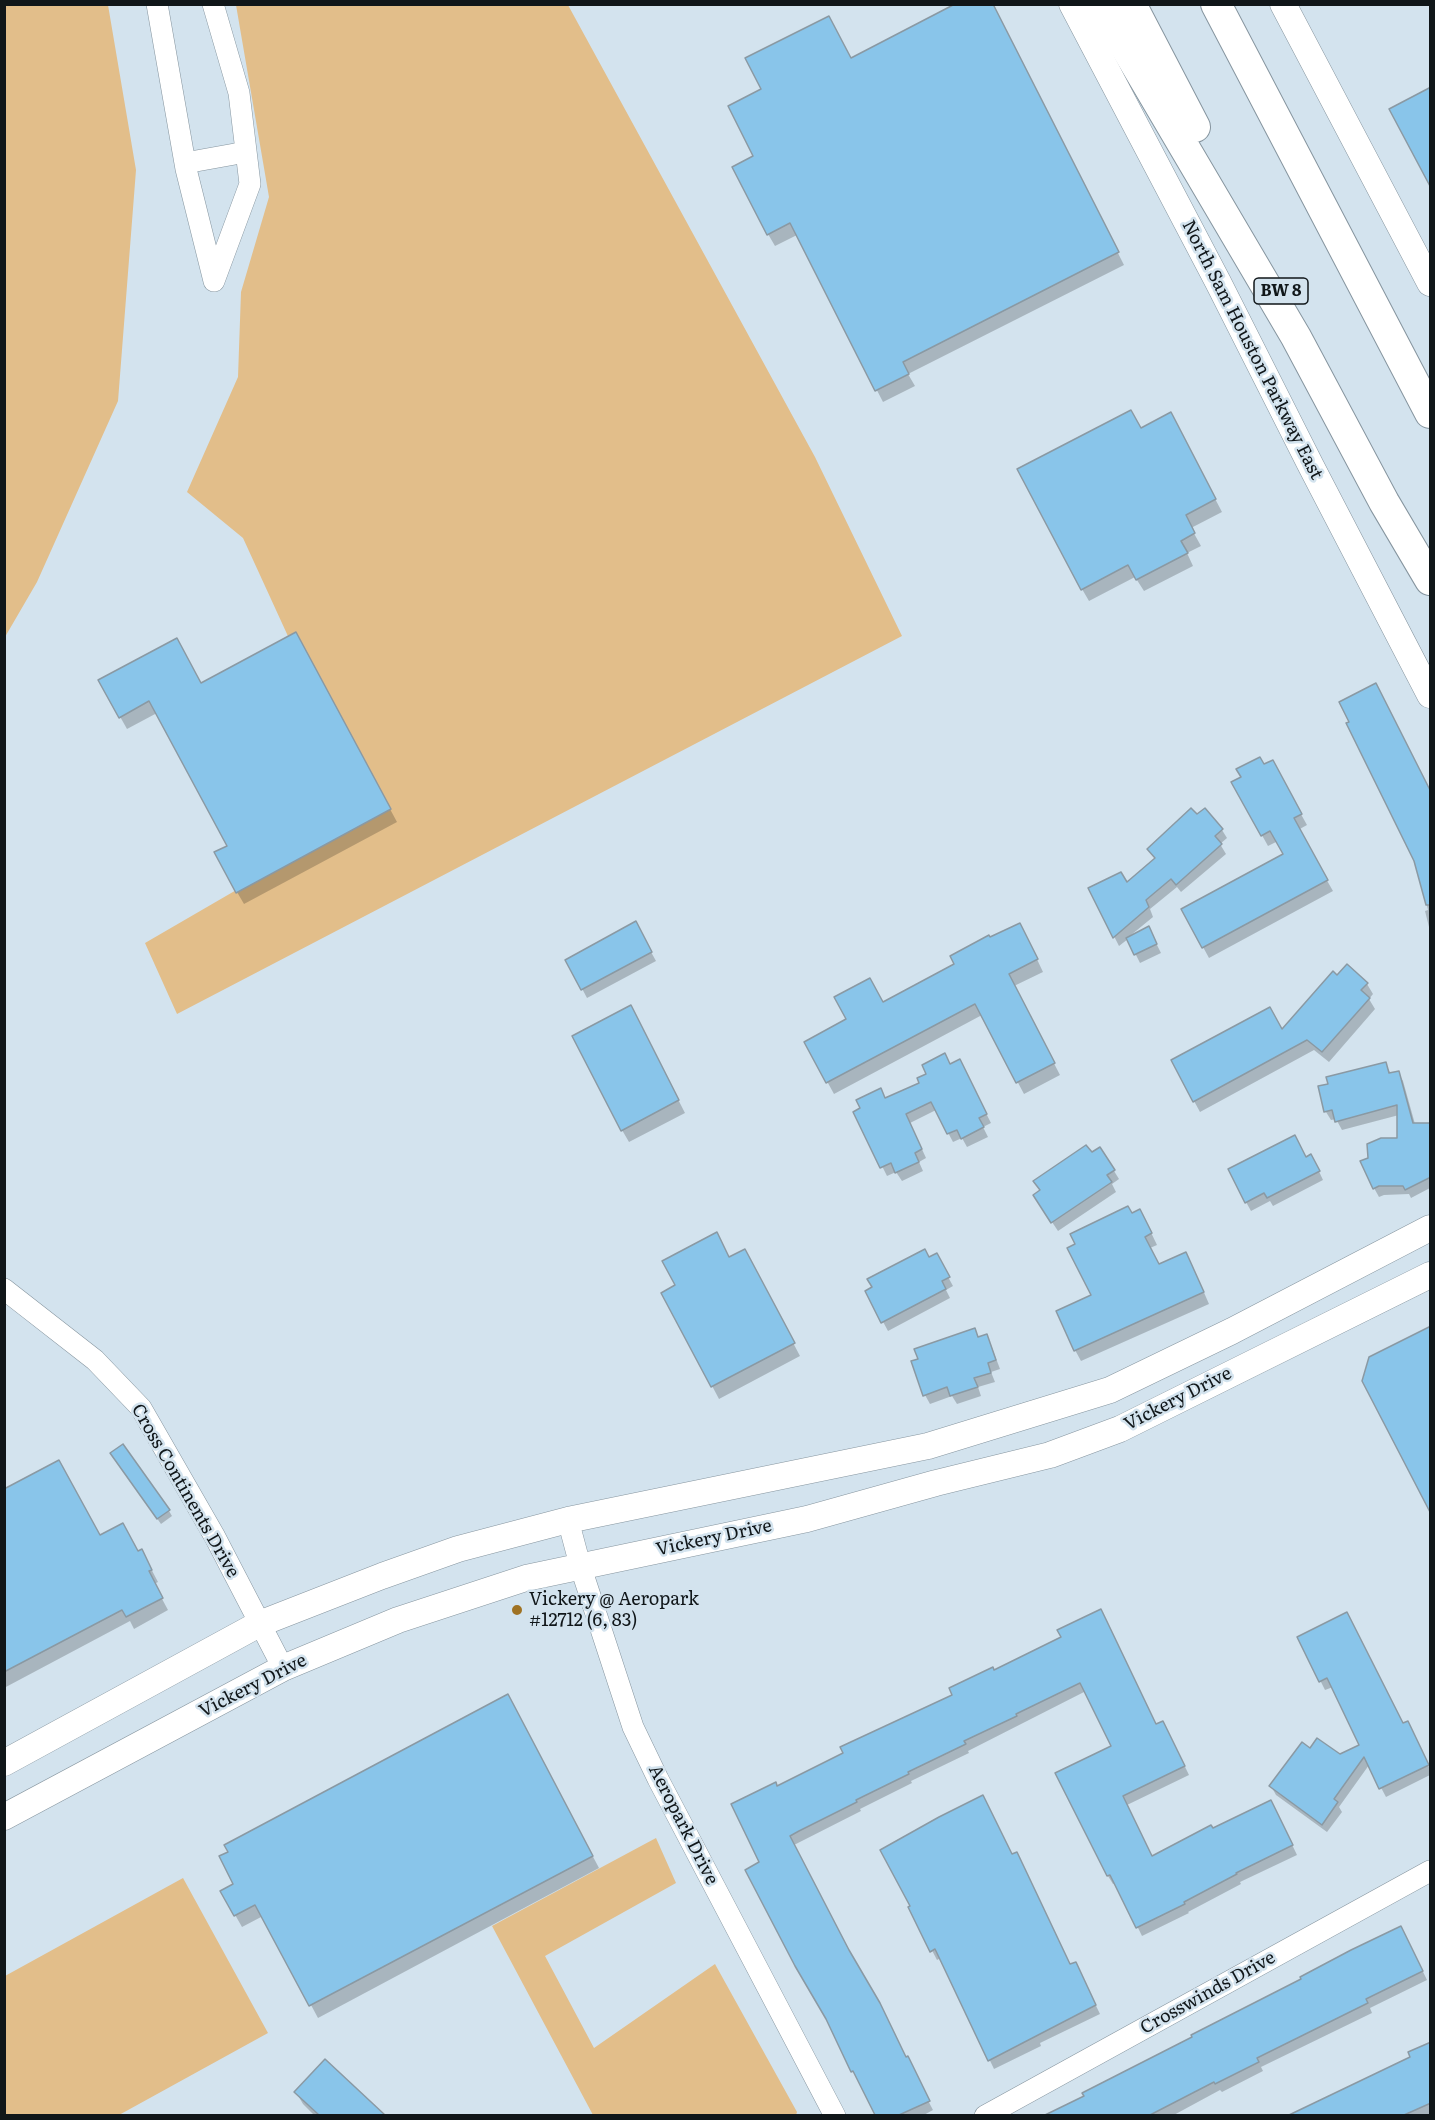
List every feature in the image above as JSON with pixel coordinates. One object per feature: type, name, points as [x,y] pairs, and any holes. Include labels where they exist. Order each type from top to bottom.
[{"type":"highway","points":[[1100,4],[1280,309],[1384,501],[1431,579]]},
{"type":"highway","name":"BW 8","points":[[1131,4],[1431,579]]},
{"type":"highway","points":[[1216,4],[1431,413]]},
{"type":"main road","name":"North Sam Houston Parkway East","points":[[1072,4],[1431,695]]},
{"type":"main road","points":[[1283,4],[1431,283]]},
{"type":"main road","name":"Vickery Drive","points":[[4,1763],[259,1624],[458,1550],[568,1520],[928,1446],[1110,1390],[1372,1260],[1431,1228]]},
{"type":"main road","points":[[1372,1260],[1388,1297]]},
{"type":"main road","name":"Vickery Drive","points":[[4,1817],[284,1668],[399,1620],[526,1578],[807,1519],[936,1483],[1050,1455],[1120,1429],[1431,1275]]},
{"type":"main road","points":[[928,1446],[936,1483]]},
{"type":"street","points":[[157,4],[185,163],[214,281],[250,184],[239,93],[213,4]]},
{"type":"street","points":[[185,163],[246,152]]},
{"type":"street","name":"Cross Continents Drive","points":[[4,1289],[94,1360],[141,1408],[212,1532],[284,1668]]},
{"type":"street","name":"Aeropark Drive","points":[[568,1520],[580,1565],[633,1727],[658,1779],[835,2115]]},
{"type":"street","name":"Crosswinds Drive","points":[[985,2115],[1431,1871]]},
{"type":"shaded area","points":[[5,4],[108,5],[136,170],[118,401],[37,582],[5,637]]},
{"type":"shaded area","points":[[236,5],[568,5],[815,457],[902,636],[177,1014],[145,943],[369,813],[243,538],[187,492],[238,377],[241,292],[269,197]]},
{"type":"shaded area","points":[[656,1838],[676,1883],[545,1956],[594,2048],[715,1964],[797,2112],[796,2115],[593,2115],[492,1926]]},
{"type":"shaded area","points":[[183,1878],[268,2033],[119,2115],[5,2115],[5,1976]]},
{"type":"building","points":[[955,4],[993,4],[1119,252],[903,362],[909,374],[875,391],[790,223],[767,235],[732,167],[753,156],[728,106],[761,89],[745,58],[829,16],[851,58]]},
{"type":"building","points":[[1431,87],[1431,188],[1389,109]]},
{"type":"building","points":[[1131,410],[1141,428],[1171,412],[1216,499],[1186,515],[1195,533],[1181,541],[1188,553],[1136,580],[1128,565],[1081,590],[1017,469]]},
{"type":"building","points":[[296,632],[391,809],[236,893],[214,852],[227,846],[149,701],[119,718],[98,680],[177,638],[201,683]]},
{"type":"building","points":[[1376,683],[1431,792],[1431,905],[1426,905],[1414,861],[1346,723],[1349,722],[1339,702]]},
{"type":"building","points":[[1260,757],[1264,764],[1273,760],[1302,814],[1294,818],[1328,880],[1202,948],[1181,909],[1283,854],[1270,831],[1261,836],[1231,782],[1241,777],[1236,769]]},
{"type":"building","points":[[1191,808],[1197,814],[1205,808],[1223,829],[1215,836],[1222,844],[1176,885],[1171,879],[1146,900],[1149,907],[1113,938],[1088,888],[1121,872],[1127,882],[1155,858],[1147,849]]},
{"type":"building","points":[[636,921],[652,952],[581,990],[565,960]]},
{"type":"building","points":[[1020,923],[1038,959],[1009,974],[1055,1063],[1016,1083],[975,1004],[826,1083],[804,1042],[846,1019],[834,997],[870,978],[883,1002],[954,964],[950,956],[989,935],[990,937]]},
{"type":"building","points":[[1149,926],[1157,944],[1134,955],[1126,938]]},
{"type":"building","points":[[1347,964],[1368,983],[1361,990],[1370,998],[1322,1052],[1307,1040],[1193,1102],[1171,1060],[1270,1007],[1282,1029],[1333,971],[1337,975]]},
{"type":"building","points":[[631,1005],[679,1100],[621,1131],[572,1036]]},
{"type":"building","points":[[945,1053],[950,1064],[960,1059],[987,1114],[979,1118],[984,1127],[961,1139],[957,1130],[947,1134],[931,1102],[906,1114],[922,1149],[915,1153],[919,1162],[895,1173],[891,1163],[880,1168],[853,1112],[860,1108],[856,1100],[881,1088],[885,1098],[919,1083],[917,1078],[926,1074],[922,1065]]},
{"type":"building","points":[[1386,1062],[1389,1073],[1399,1071],[1413,1123],[1431,1123],[1431,1177],[1405,1190],[1403,1186],[1379,1186],[1373,1189],[1360,1161],[1368,1158],[1367,1144],[1381,1138],[1397,1138],[1397,1105],[1335,1122],[1332,1110],[1324,1112],[1318,1086],[1328,1084],[1326,1077]]},
{"type":"building","points":[[1295,1135],[1306,1157],[1311,1154],[1320,1171],[1267,1198],[1264,1193],[1245,1203],[1228,1169]]},
{"type":"building","points":[[1086,1145],[1092,1152],[1100,1147],[1115,1170],[1107,1175],[1112,1182],[1051,1223],[1033,1195],[1040,1190],[1033,1181]]},
{"type":"building","points":[[1128,1206],[1132,1213],[1140,1209],[1152,1233],[1145,1237],[1159,1264],[1186,1252],[1204,1292],[1074,1351],[1056,1311],[1091,1295],[1067,1248],[1075,1244],[1070,1234]]},
{"type":"building","points":[[717,1232],[729,1257],[745,1249],[795,1343],[711,1387],[661,1293],[675,1285],[662,1261]]},
{"type":"building","points":[[925,1249],[929,1257],[937,1253],[950,1277],[942,1281],[946,1289],[881,1323],[865,1291],[872,1287],[867,1279]]},
{"type":"building","points":[[1431,1326],[1431,1514],[1362,1381],[1369,1357]]},
{"type":"building","points":[[975,1328],[978,1337],[987,1334],[996,1360],[988,1363],[991,1373],[974,1378],[978,1387],[950,1396],[947,1387],[923,1396],[911,1361],[918,1359],[914,1349]]},
{"type":"building","points":[[123,1444],[170,1510],[157,1519],[110,1453]]},
{"type":"building","points":[[59,1460],[100,1535],[123,1523],[138,1551],[142,1549],[152,1570],[149,1571],[163,1598],[126,1617],[122,1610],[4,1672],[4,1489]]},
{"type":"building","points":[[1101,1609],[1156,1724],[1163,1721],[1185,1766],[1123,1796],[1152,1856],[1211,1825],[1213,1828],[1271,1800],[1293,1845],[1236,1873],[1184,1902],[1185,1904],[1136,1928],[1055,1773],[1111,1746],[1080,1683],[964,1741],[966,1744],[908,1772],[909,1774],[790,1836],[930,2101],[899,2115],[875,2115],[745,1870],[759,1862],[731,1804],[776,1782],[777,1786],[843,1753],[840,1747],[952,1695],[949,1688],[993,1667],[994,1670],[1061,1637],[1057,1630]]},
{"type":"building","points":[[1347,1612],[1403,1723],[1408,1721],[1429,1765],[1379,1789],[1364,1757],[1334,1799],[1338,1802],[1322,1825],[1269,1786],[1302,1742],[1310,1748],[1317,1738],[1340,1754],[1359,1745],[1327,1678],[1319,1682],[1297,1637]]},
{"type":"building","points":[[508,1694],[593,1856],[309,2006],[255,1905],[234,1916],[220,1891],[233,1884],[219,1856],[228,1852],[224,1845]]},
{"type":"building","points":[[983,1795],[1012,1854],[1017,1852],[1070,1964],[1076,1962],[1096,2005],[988,2061],[935,1949],[930,1952],[908,1907],[910,1906],[880,1850]]},
{"type":"building","points":[[1401,1926],[1423,1971],[1366,1999],[1368,2003],[1257,2058],[1259,2062],[1150,2115],[1045,2115],[1084,2096],[1082,2093],[1192,2037],[1191,2035],[1301,1979],[1300,1977]]},
{"type":"building","points":[[1431,2042],[1431,2103],[1404,2115],[1289,2115],[1410,2057],[1408,2052]]},
{"type":"building","points":[[325,2059],[385,2115],[319,2115],[294,2092]]},
{"type":"place","name":"Vickery @ Aeropark #12712 (6, 83)","points":[[517,1610]]}]
